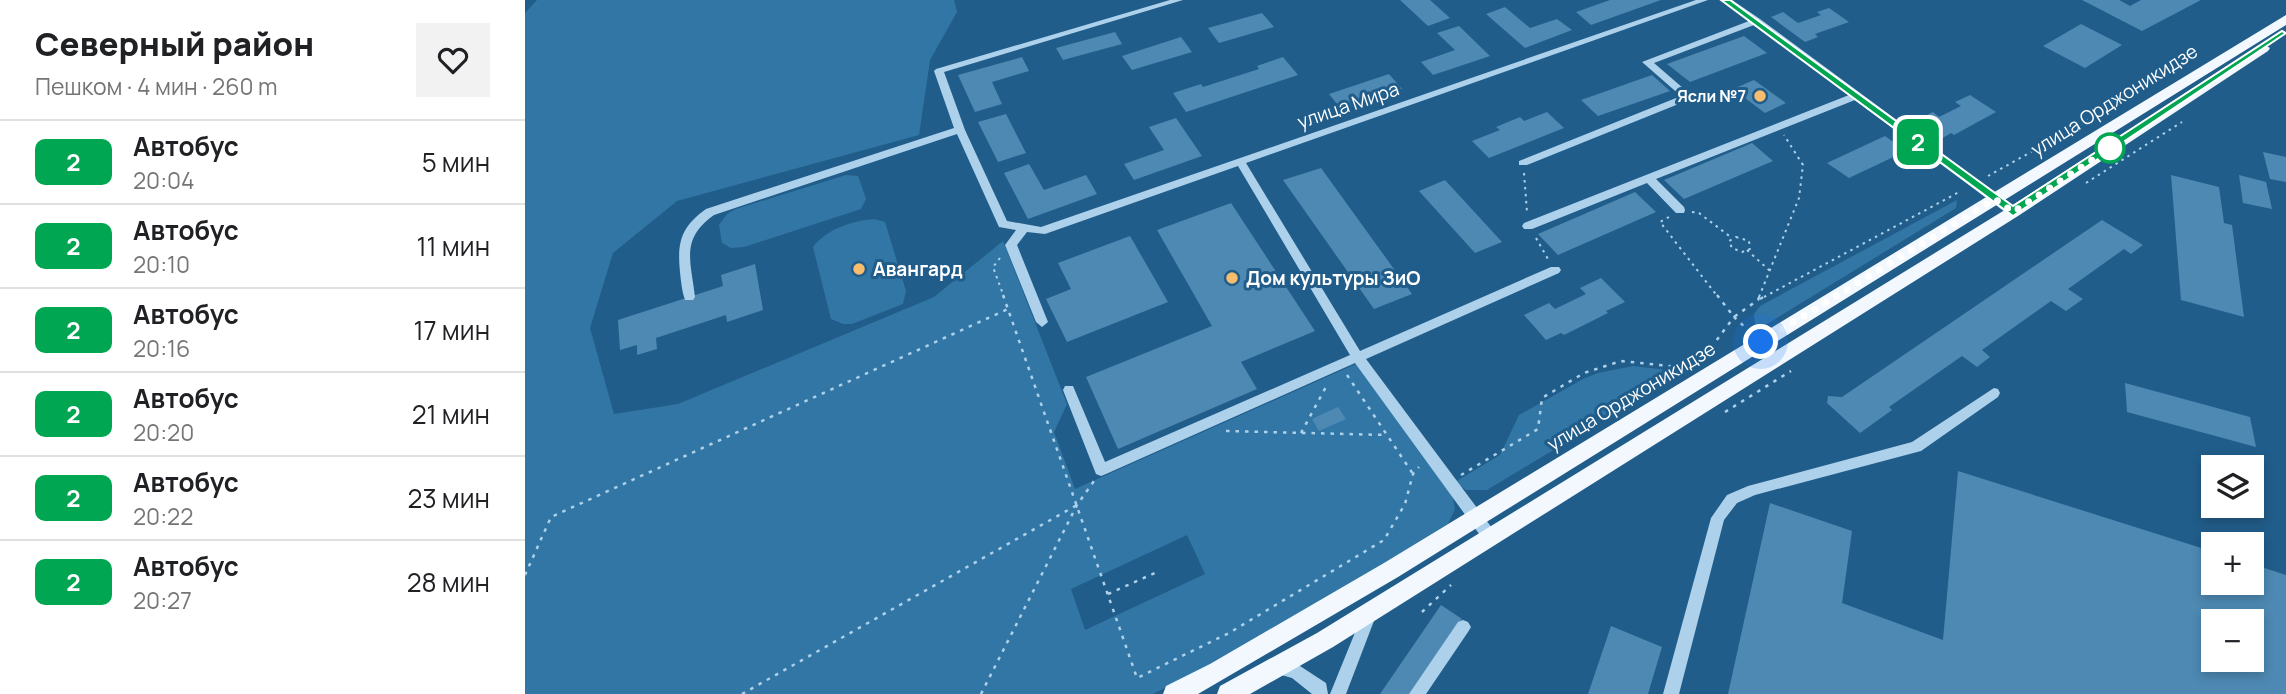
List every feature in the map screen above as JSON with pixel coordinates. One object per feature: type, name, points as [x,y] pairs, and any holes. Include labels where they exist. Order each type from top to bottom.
[{"type":"main road","name":"улица Орджоникидзе","points":[[1174,694],[1218,672],[1475,518],[2286,19]]},
{"type":"main road","name":"улица Орджоникидзе","points":[[1228,694],[1371,611],[2013,212],[2286,33]]},
{"type":"street","points":[[689,297],[684,245],[687,232],[697,219],[710,212],[960,130],[939,71],[1178,0]]},
{"type":"street","name":"улица Мира","points":[[960,130],[1003,224],[1041,231],[1704,0]]},
{"type":"street","points":[[1726,0],[2013,212]]},
{"type":"street","points":[[1523,163],[1688,97],[1647,62],[1757,21]]},
{"type":"street","points":[[1528,226],[1856,96]]},
{"type":"street","points":[[1240,161],[1357,356],[1490,537]]},
{"type":"street","points":[[1648,178],[1680,210]]},
{"type":"street","points":[[1024,228],[1011,245],[1042,322]]},
{"type":"street","points":[[1069,390],[1101,470],[1555,270]]},
{"type":"street","points":[[1671,694],[1717,518],[1732,499],[1753,490],[1916,447],[1994,393]]},
{"type":"street","points":[[1338,694],[1371,611]]},
{"type":"street","points":[[1417,694],[1463,627]]},
{"type":"street","points":[[1276,667],[1295,671],[1320,689],[1320,694]]},
{"type":"path","points":[[1454,466],[1460,475],[1538,429],[1542,398],[1584,373],[1621,361],[1679,367],[1716,341],[1734,317],[1758,300],[2101,113],[2125,91]]},
{"type":"path","points":[[1758,300],[1799,198],[1803,165],[1779,126]]},
{"type":"path","points":[[1523,163],[1528,226],[1555,270]]},
{"type":"path","points":[[1733,237],[1699,212],[1680,210],[1660,222],[1734,317],[1761,342]]},
{"type":"path","points":[[1748,250],[1751,246],[1749,241],[1739,236],[1729,241],[1732,248],[1748,250],[1770,271]]},
{"type":"path","points":[[1011,245],[993,267],[1137,678],[1229,633],[1384,540],[1405,504],[1413,474],[1430,456]]},
{"type":"path","points":[[525,575],[551,517],[1008,309]]},
{"type":"path","points":[[1716,418],[1793,369],[1780,357]]},
{"type":"path","points":[[1301,433],[1339,364],[1413,474]]},
{"type":"path","points":[[1190,430],[1387,435]]},
{"type":"path","points":[[981,694],[1077,505],[1101,470]]},
{"type":"path","points":[[742,694],[1077,505]]},
{"type":"path","points":[[1108,594],[1157,572]]},
{"type":"shaded area","points":[[537,0],[954,0],[957,12],[930,60],[919,135],[677,201],[613,253],[590,328],[614,414],[678,404],[934,297],[1003,241],[1067,404],[1054,432],[1075,489],[1358,363],[1452,494],[1455,509],[1448,524],[1266,636],[1153,694],[525,694],[525,13]],"holes":[[[1187,535],[1205,574],[1085,630],[1071,589]]]},
{"type":"shaded area","points":[[846,175],[858,176],[866,199],[861,209],[744,247],[731,248],[722,243],[719,225],[727,214],[736,209]]},
{"type":"shaded area","points":[[1957,200],[1956,208],[1759,329],[1755,326],[1754,314],[1760,306]]},
{"type":"shaded area","name":"Авангард","points":[[874,219],[885,222],[906,291],[903,304],[852,324],[843,324],[831,319],[813,247],[825,235],[840,227]]},
{"type":"shaded area","points":[[1633,366],[1676,371],[1668,381],[1487,490],[1466,490],[1455,482],[1500,455],[1519,415],[1583,379]]},
{"type":"building","points":[[1400,0],[1430,0],[1450,18],[1428,26]]},
{"type":"building","points":[[1610,0],[1661,0],[1591,25],[1576,12]]},
{"type":"building","points":[[2082,0],[2119,0],[2130,6],[2141,0],[2201,0],[2142,31]]},
{"type":"building","points":[[1505,7],[1530,28],[1557,19],[1572,30],[1525,48],[1486,14]]},
{"type":"building","points":[[1829,8],[1849,22],[1815,34],[1818,37],[1805,42],[1771,17],[1783,12],[1798,23],[1821,15],[1817,12]]},
{"type":"building","points":[[1262,13],[1274,27],[1219,43],[1208,28]]},
{"type":"building","points":[[2081,24],[2122,45],[2085,68],[2043,46]]},
{"type":"building","points":[[1459,26],[1490,56],[1433,75],[1421,62],[1455,50],[1437,33]]},
{"type":"building","points":[[1115,32],[1122,44],[1063,60],[1056,48]]},
{"type":"building","points":[[1744,36],[1767,53],[1690,82],[1667,64]]},
{"type":"building","points":[[1181,37],[1192,52],[1132,70],[1122,56]]},
{"type":"building","points":[[1022,57],[1029,71],[992,82],[1002,104],[975,112],[958,75]]},
{"type":"building","points":[[1283,57],[1298,75],[1186,112],[1173,93],[1201,84],[1203,87],[1259,69],[1257,66]]},
{"type":"building","points":[[1389,74],[1402,89],[1342,110],[1329,94]]},
{"type":"building","points":[[1652,75],[1670,91],[1598,116],[1581,100]]},
{"type":"building","name":"Ясли №7","points":[[1754,80],[1786,103],[1765,113],[1733,89]]},
{"type":"building","points":[[1970,95],[1996,112],[1954,135],[1951,133],[1941,139],[1915,121],[1933,112],[1939,117],[1961,106],[1955,102]]},
{"type":"building","points":[[1547,112],[1564,128],[1489,158],[1472,141],[1500,130],[1496,127],[1520,117],[1524,121]]},
{"type":"building","points":[[1006,114],[1026,153],[998,162],[978,122]]},
{"type":"building","points":[[1176,118],[1202,156],[1134,180],[1124,164],[1164,150],[1149,127]]},
{"type":"building","points":[[1885,136],[1906,151],[1849,178],[1827,163]]},
{"type":"building","points":[[1752,143],[1773,161],[1684,199],[1664,180]]},
{"type":"building","points":[[2263,152],[2286,157],[2286,182],[2270,179]]},
{"type":"building","points":[[1029,164],[1044,190],[1086,175],[1097,194],[1028,219],[1004,173]]},
{"type":"building","points":[[1321,168],[1412,294],[1374,309],[1283,180]]},
{"type":"building","points":[[2171,175],[2219,187],[2224,223],[2232,225],[2244,317],[2181,300]]},
{"type":"building","points":[[2239,175],[2266,182],[2272,209],[2243,203]]},
{"type":"building","points":[[1445,180],[1502,242],[1475,253],[1419,191]]},
{"type":"building","points":[[1635,192],[1656,212],[1558,255],[1538,234]]},
{"type":"building","name":"Дом культуры ЗиО","points":[[1231,203],[1315,331],[1241,362],[1257,389],[1118,449],[1086,377],[1212,326],[1157,230]]},
{"type":"building","points":[[2102,220],[2143,245],[2131,254],[2124,249],[2068,289],[2083,299],[2066,311],[2051,301],[1982,350],[1990,357],[1977,367],[1962,356],[1889,407],[1892,410],[1860,433],[1827,403],[1828,396],[1842,397]]},
{"type":"building","points":[[1130,236],[1168,302],[1067,342],[1046,299],[1071,289],[1058,263]]},
{"type":"building","points":[[755,264],[763,310],[727,322],[726,315],[656,338],[657,349],[637,355],[637,345],[620,350],[618,320],[723,286],[721,275]]},
{"type":"building","points":[[1601,278],[1625,302],[1564,335],[1561,333],[1546,340],[1524,315],[1549,303],[1555,309],[1586,294],[1580,288]]},
{"type":"building","points":[[2125,383],[2250,417],[2256,447],[2127,412]]},
{"type":"building","points":[[1338,407],[1346,419],[1319,431],[1312,419]]},
{"type":"building","points":[[1958,471],[2201,548],[2201,595],[2264,595],[2264,568],[2286,575],[2286,694],[1728,694],[1770,503],[1852,531],[1842,603],[1943,640]]},
{"type":"building","points":[[1441,605],[1462,619],[1412,694],[1380,694]]},
{"type":"building","points":[[1611,626],[1662,647],[1648,694],[1588,694]]},
{"type":"bus line","name":"2","points":[[1726,0],[2013,212],[2286,33]]},
{"type":"place","name":"Ясли №7","points":[[1760,96]]},
{"type":"place","name":"Авангард","points":[[859,269]]},
{"type":"place","name":"Дом культуры ЗиО","points":[[1232,278]]},
{"type":"route","points":[[1761,342],[1995,199],[2013,212],[2121,141],[2110,148]]}]
